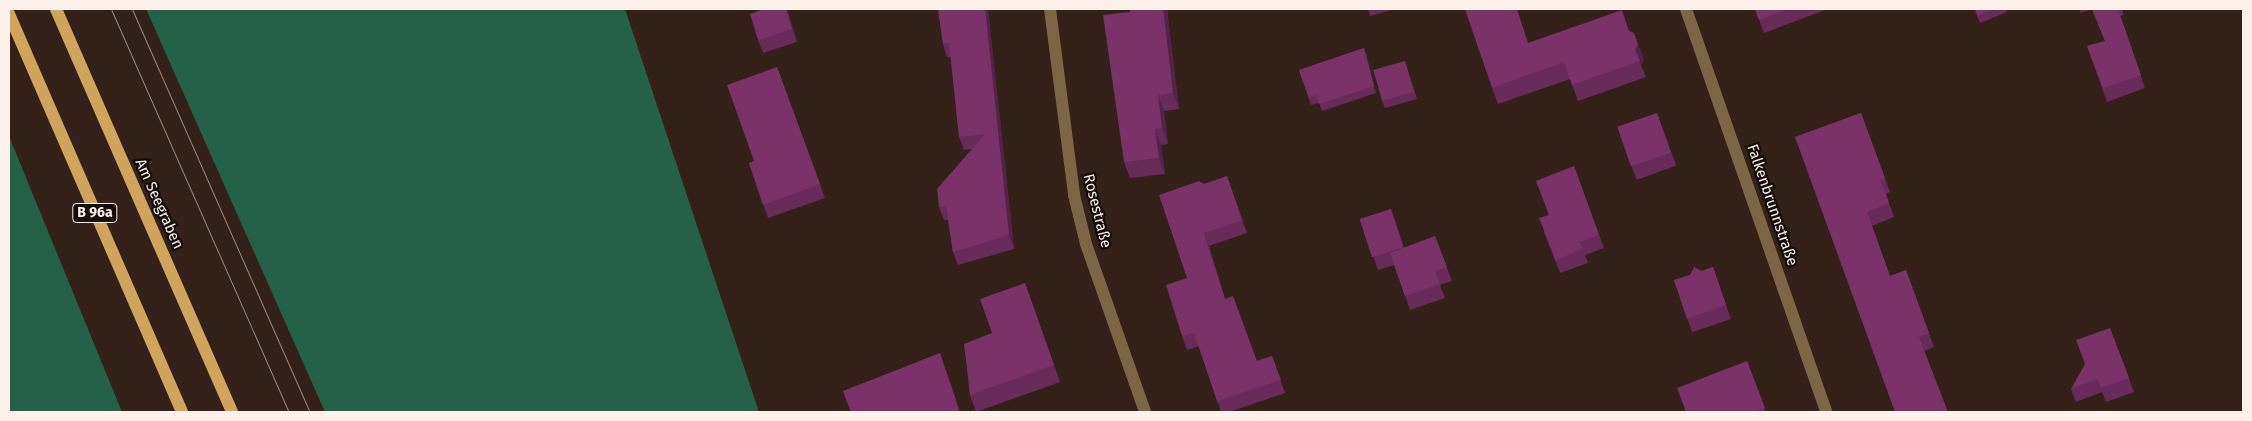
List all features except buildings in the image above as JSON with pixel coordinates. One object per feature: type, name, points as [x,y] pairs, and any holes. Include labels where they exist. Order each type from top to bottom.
[{"type":"main road","name":"Am Seegraben","points":[[56,9],[232,412]]},
{"type":"main road","name":"B 96a","points":[[9,14],[182,412]]},
{"type":"street","name":"Rosestraße","points":[[1050,9],[1074,195],[1086,244],[1145,412]]},
{"type":"street","name":"Falkenbrunnstraße","points":[[1686,9],[1826,412]]},
{"type":"green space","points":[[146,9],[625,9],[759,412],[325,412]]},
{"type":"green space","points":[[9,136],[122,412],[9,412]]},
{"type":"tram line","points":[[111,9],[289,412]]},
{"type":"tram line","points":[[132,9],[310,412]]}]
